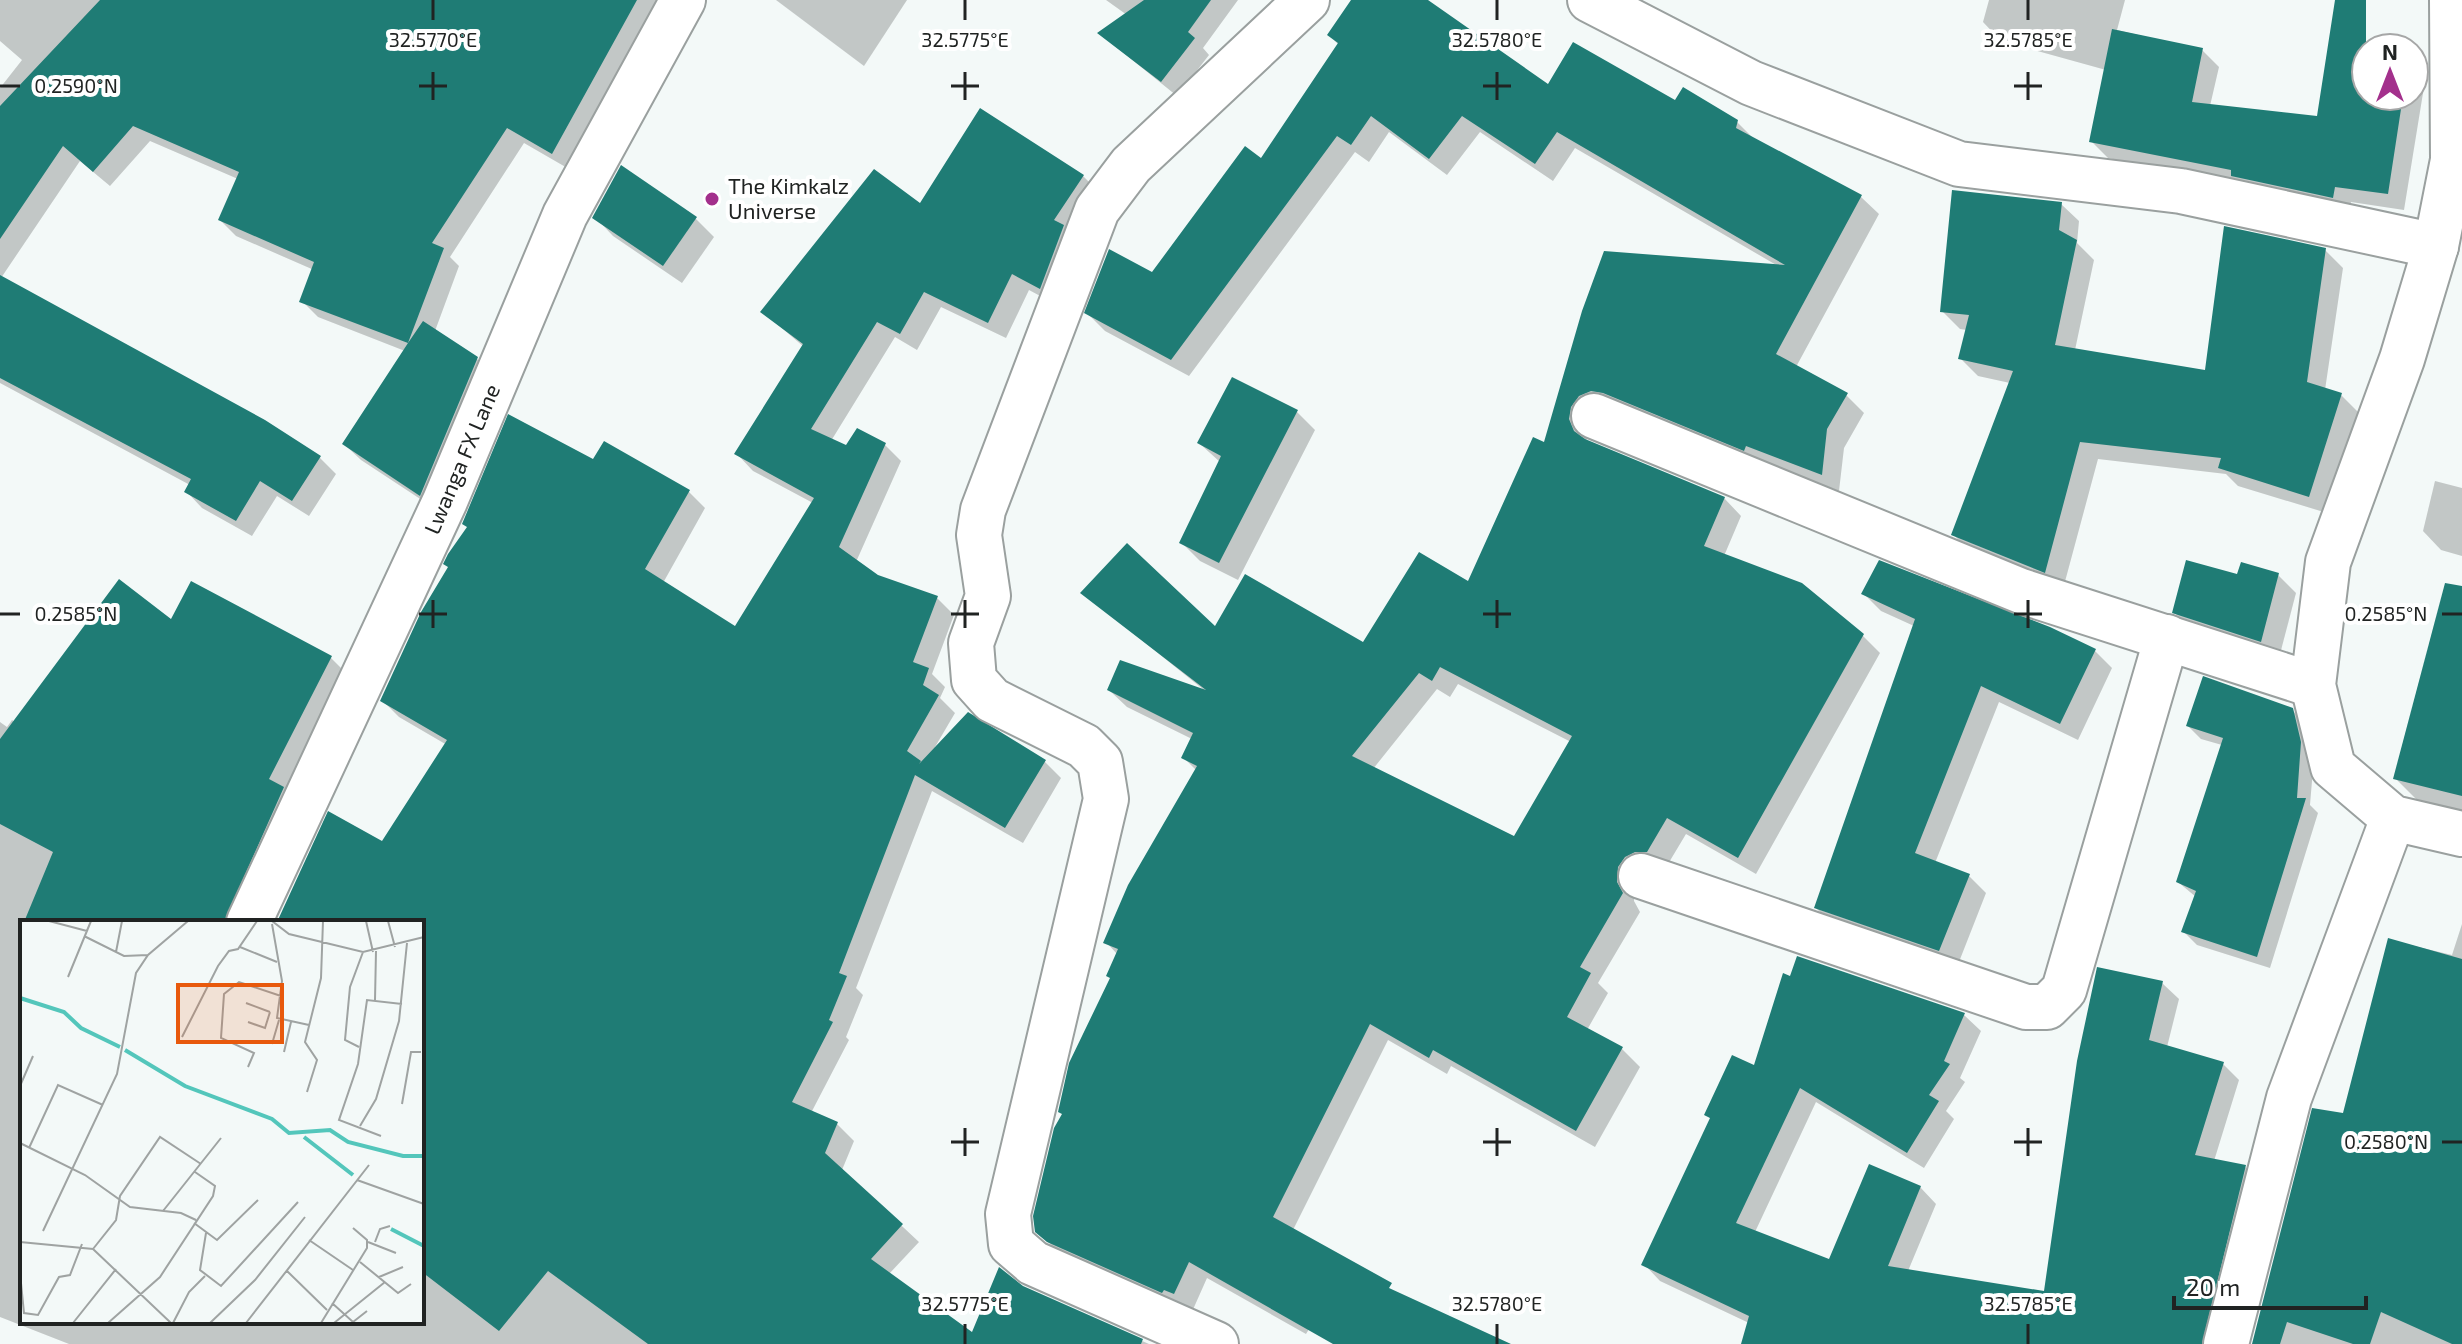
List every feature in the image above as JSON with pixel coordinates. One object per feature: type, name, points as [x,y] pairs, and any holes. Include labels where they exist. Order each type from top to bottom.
[{"type":"street","name":"Lwanga FX Lane","points":[[250,920],[445,501],[565,215],[683,0]]},
{"type":"street","points":[[1216,1344],[1033,1263],[1011,1244],[1008,1214],[1106,799],[1100,762],[1084,746],[992,700],[974,680],[971,643],[988,596],[979,535],[983,510],[1097,210],[1131,165],[1307,0]]},
{"type":"street","points":[[1590,0],[1751,83],[1959,164],[2181,191],[2436,246]]},
{"type":"street","points":[[2452,0],[2453,160],[2436,246],[2402,359],[2328,562],[2313,685],[2333,767],[2393,818],[2462,834]]},
{"type":"street","points":[[1594,416],[2021,591],[2313,685]]},
{"type":"street","points":[[1641,876],[2026,1007],[2047,1007],[2064,990],[2167,637]]},
{"type":"street","points":[[2226,1344],[2289,1098],[2393,818]]},
{"type":"building","points":[[100,0],[637,0],[552,154],[507,128],[432,243],[444,248],[408,343],[299,302],[314,262],[218,220],[239,172],[133,126],[93,172],[63,146],[0,239],[0,106]]},
{"type":"building","points":[[1144,0],[1211,0],[1188,32],[1195,38],[1161,82],[1097,33]]},
{"type":"building","points":[[1351,0],[1428,0],[1548,84],[1573,42],[1675,100],[1683,87],[1738,120],[1736,128],[1862,195],[1776,354],[1848,393],[1827,429],[1822,475],[1746,446],[1744,451],[1603,393],[1591,391],[1579,396],[1571,407],[1569,419],[1574,431],[1585,439],[1725,497],[1704,546],[1802,583],[1864,634],[1738,858],[1667,818],[1647,852],[1635,852],[1625,857],[1618,867],[1617,882],[1623,893],[1580,967],[1591,973],[1567,1017],[1623,1047],[1576,1131],[1433,1050],[1429,1058],[1370,1024],[1273,1217],[1392,1283],[1389,1288],[1511,1344],[1333,1344],[1189,1262],[1174,1294],[1164,1290],[1162,1293],[1047,1242],[1035,1232],[1033,1216],[1054,1128],[1062,1114],[1058,1112],[1069,1063],[1110,978],[1106,976],[1118,949],[1103,943],[1128,885],[1197,766],[1181,758],[1193,733],[1107,690],[1120,660],[1206,690],[1080,593],[1127,543],[1215,626],[1245,574],[1363,642],[1419,552],[1468,581],[1533,437],[1544,442],[1582,311],[1604,251],[1785,265],[1557,132],[1535,164],[1462,116],[1429,159],[1371,116],[1351,145],[1337,136],[1171,360],[1084,313],[1109,249],[1152,272],[1245,146],[1261,158],[1338,43],[1327,35]],"holes":[[[1440,667],[1572,736],[1514,836],[1352,756],[1419,673],[1432,681]]]},
{"type":"building","points":[[2335,0],[2366,0],[2366,32],[2350,32],[2350,112],[2401,112],[2388,194],[2335,187],[2333,198],[2231,176],[2231,170],[2089,142],[2112,29],[2203,48],[2192,102],[2317,116]]},
{"type":"building","points":[[980,108],[1084,175],[1054,220],[1064,225],[1040,289],[1012,274],[988,323],[924,292],[900,334],[877,322],[811,429],[846,445],[857,428],[886,443],[839,547],[878,575],[938,596],[913,662],[929,668],[923,685],[939,695],[907,751],[921,761],[919,764],[968,712],[1046,760],[1005,828],[915,775],[839,973],[847,976],[829,1020],[833,1022],[792,1102],[838,1122],[825,1153],[903,1224],[871,1259],[972,1332],[999,1267],[1023,1286],[1143,1339],[1141,1344],[648,1344],[548,1271],[499,1331],[424,1274],[424,920],[278,920],[328,811],[382,841],[447,740],[380,701],[421,612],[448,567],[443,564],[448,554],[467,527],[462,524],[508,414],[593,459],[604,441],[690,490],[645,569],[735,626],[814,498],[734,454],[803,344],[760,312],[874,169],[920,203]]},
{"type":"building","points":[[621,165],[697,217],[663,266],[592,218]]},
{"type":"building","points":[[1952,190],[2062,202],[2059,230],[2077,240],[2055,345],[2205,370],[2224,226],[2326,248],[2307,382],[2342,393],[2309,497],[2218,468],[2221,458],[2080,442],[2045,573],[1951,535],[2013,371],[1958,359],[1969,315],[1940,312]]},
{"type":"building","points":[[0,275],[265,420],[321,456],[292,501],[260,481],[236,521],[184,492],[191,479],[0,378]]},
{"type":"building","points":[[423,321],[478,357],[420,496],[342,444]]},
{"type":"building","points":[[1232,377],[1298,410],[1219,563],[1179,543],[1221,456],[1197,443]]},
{"type":"building","points":[[1879,560],[2050,627],[2096,649],[2060,724],[1981,686],[1915,853],[1970,874],[1939,951],[1814,908],[1915,619],[1861,594]]},
{"type":"building","points":[[2186,560],[2237,574],[2241,562],[2279,573],[2261,642],[2172,613]]},
{"type":"building","points":[[119,579],[171,619],[191,581],[332,656],[269,779],[284,787],[225,920],[25,920],[53,852],[0,824],[0,739]]},
{"type":"building","points":[[2445,583],[2462,586],[2462,796],[2393,779]]},
{"type":"building","points":[[2203,676],[2293,708],[2301,742],[2297,798],[2306,798],[2257,957],[2181,932],[2196,891],[2176,882],[2223,738],[2186,726]]},
{"type":"building","points":[[2388,938],[2462,959],[2462,1344],[2452,1344],[2381,1312],[2370,1344],[2353,1344],[2287,1322],[2280,1344],[2252,1344],[2312,1108],[2343,1113]]},
{"type":"building","points":[[1797,956],[1965,1013],[1944,1061],[1950,1064],[1929,1095],[1939,1101],[1907,1153],[1800,1088],[1736,1223],[1829,1259],[1869,1164],[1921,1186],[1888,1266],[2044,1291],[2077,1061],[2097,967],[2163,981],[2149,1040],[2224,1062],[2195,1155],[2246,1165],[2202,1344],[1741,1344],[1749,1316],[1641,1265],[1710,1118],[1704,1115],[1732,1055],[1754,1065],[1783,973],[1790,976]]},
{"type":"place","name":"The Kimkalz Universe","points":[[712,199]]}]
